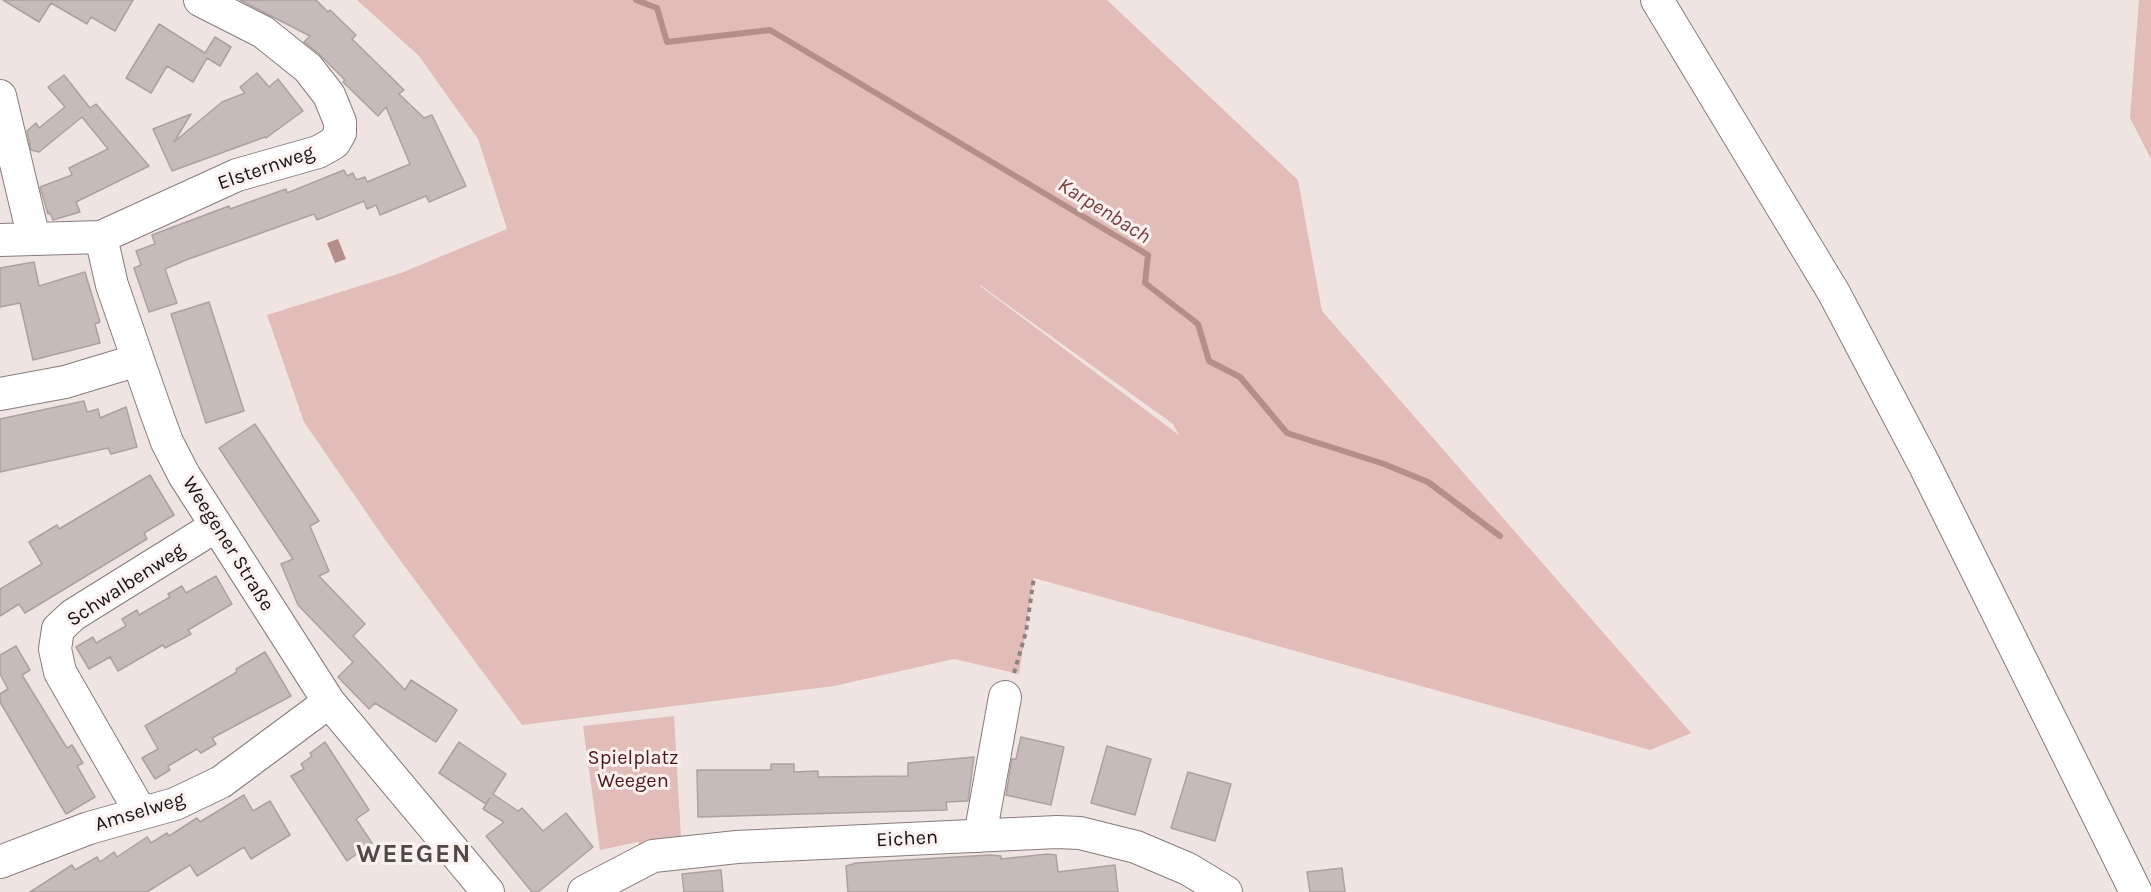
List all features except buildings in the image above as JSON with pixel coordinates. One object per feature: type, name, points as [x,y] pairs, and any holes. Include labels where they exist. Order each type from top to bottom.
[{"type":"street","name":"Elsternweg","points":[[101,237],[237,175],[318,152],[334,143],[340,133],[340,122],[329,95],[308,68],[263,32],[200,0]]},
{"type":"street","points":[[1657,0],[1834,293],[1924,464],[2136,892]]},
{"type":"street","points":[[0,96],[34,239]]},
{"type":"street","points":[[0,240],[101,237]]},
{"type":"street","name":"Weegener Straße","points":[[101,237],[112,285],[167,442],[216,526],[329,702],[488,892]]},
{"type":"street","points":[[0,394],[65,382],[138,360]]},
{"type":"street","name":"Schwalbenweg","points":[[141,813],[60,672],[55,649],[58,629],[73,615],[216,526]]},
{"type":"street","points":[[980,836],[1005,697]]},
{"type":"street","name":"Amselweg","points":[[0,862],[89,828],[175,804],[220,782],[329,702]]},
{"type":"street","name":"Eichen","points":[[584,892],[653,856],[737,847],[1080,833],[1136,847],[1188,869],[1226,892]]},
{"type":"path","points":[[1005,697],[1026,632],[1034,577]]},
{"type":"green space","points":[[357,0],[1107,0],[1298,180],[1322,311],[1691,733],[1650,750],[1034,578],[1019,674],[954,659],[834,686],[522,725],[386,541],[304,422],[267,315],[401,273],[507,229],[478,139],[419,56]],"holes":[[[980,285],[1173,424],[1179,435]]]},
{"type":"green space","points":[[2139,0],[2151,0],[2151,159],[2130,118]]},
{"type":"green space","name":"Spielplatz Weegen","points":[[674,716],[681,838],[642,850],[638,842],[600,850],[583,726]]},
{"type":"shaded area","points":[[338,239],[346,259],[335,263],[327,243]]},
{"type":"waterway","name":"Karpenbach","points":[[636,0],[657,8],[667,42],[770,30],[1148,255],[1145,283],[1198,324],[1209,361],[1240,377],[1287,433],[1384,464],[1428,482],[1500,536]]},
{"type":"district","name":"WEEGEN","points":[[414,855]]}]
